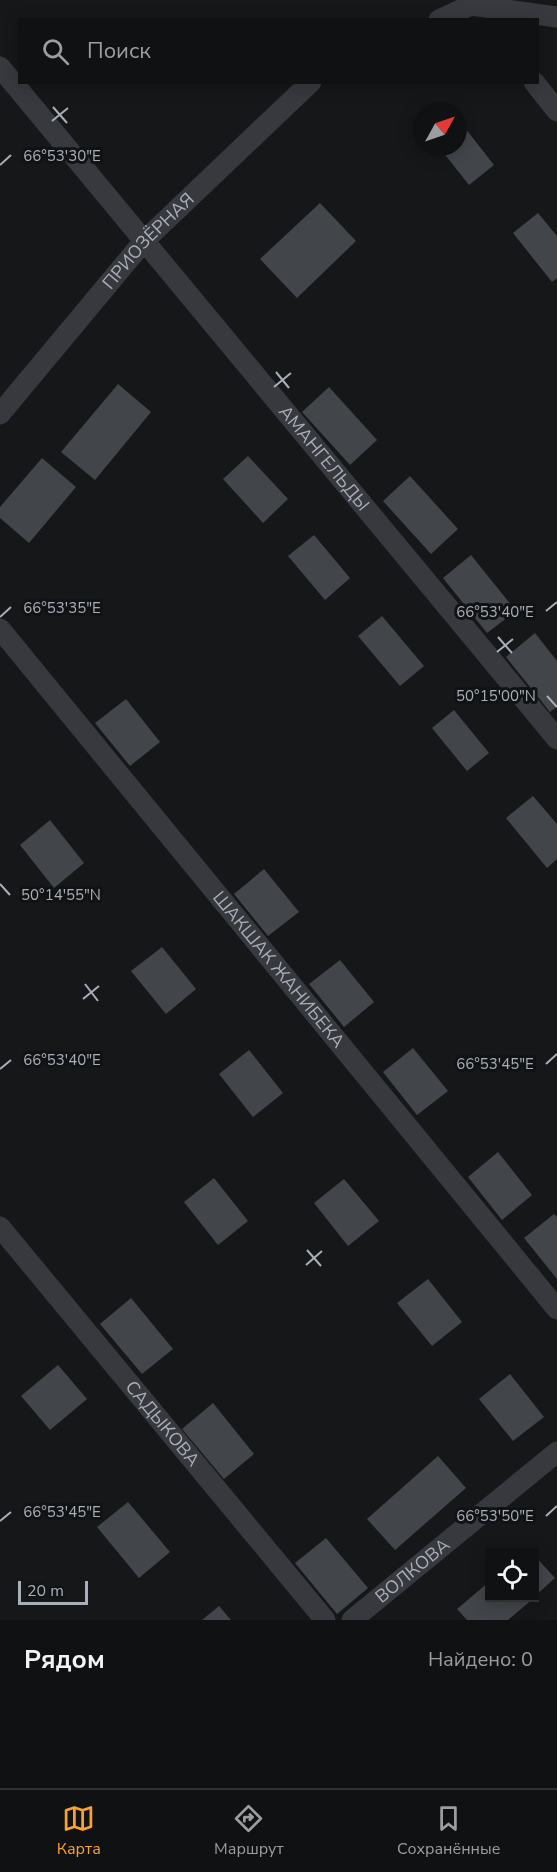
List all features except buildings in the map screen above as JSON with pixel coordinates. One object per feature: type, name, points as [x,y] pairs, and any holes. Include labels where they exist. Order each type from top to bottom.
[{"type":"street","points":[[445,18],[473,8],[557,17]]},
{"type":"street","name":"АМАНГЕЛЬДЫ","points":[[0,68],[557,739]]},
{"type":"street","name":"ПРИОЗЁРНАЯ","points":[[0,414],[144,241],[309,84]]},
{"type":"street","points":[[536,84],[557,111]]},
{"type":"street","name":"ШАКШАК ЖАНИБЕКА","points":[[0,629],[557,1309]]},
{"type":"street","name":"САДЫКОВА","points":[[0,1227],[325,1620]]},
{"type":"street","name":"ВОЛКОВА","points":[[352,1620],[557,1452]]}]
